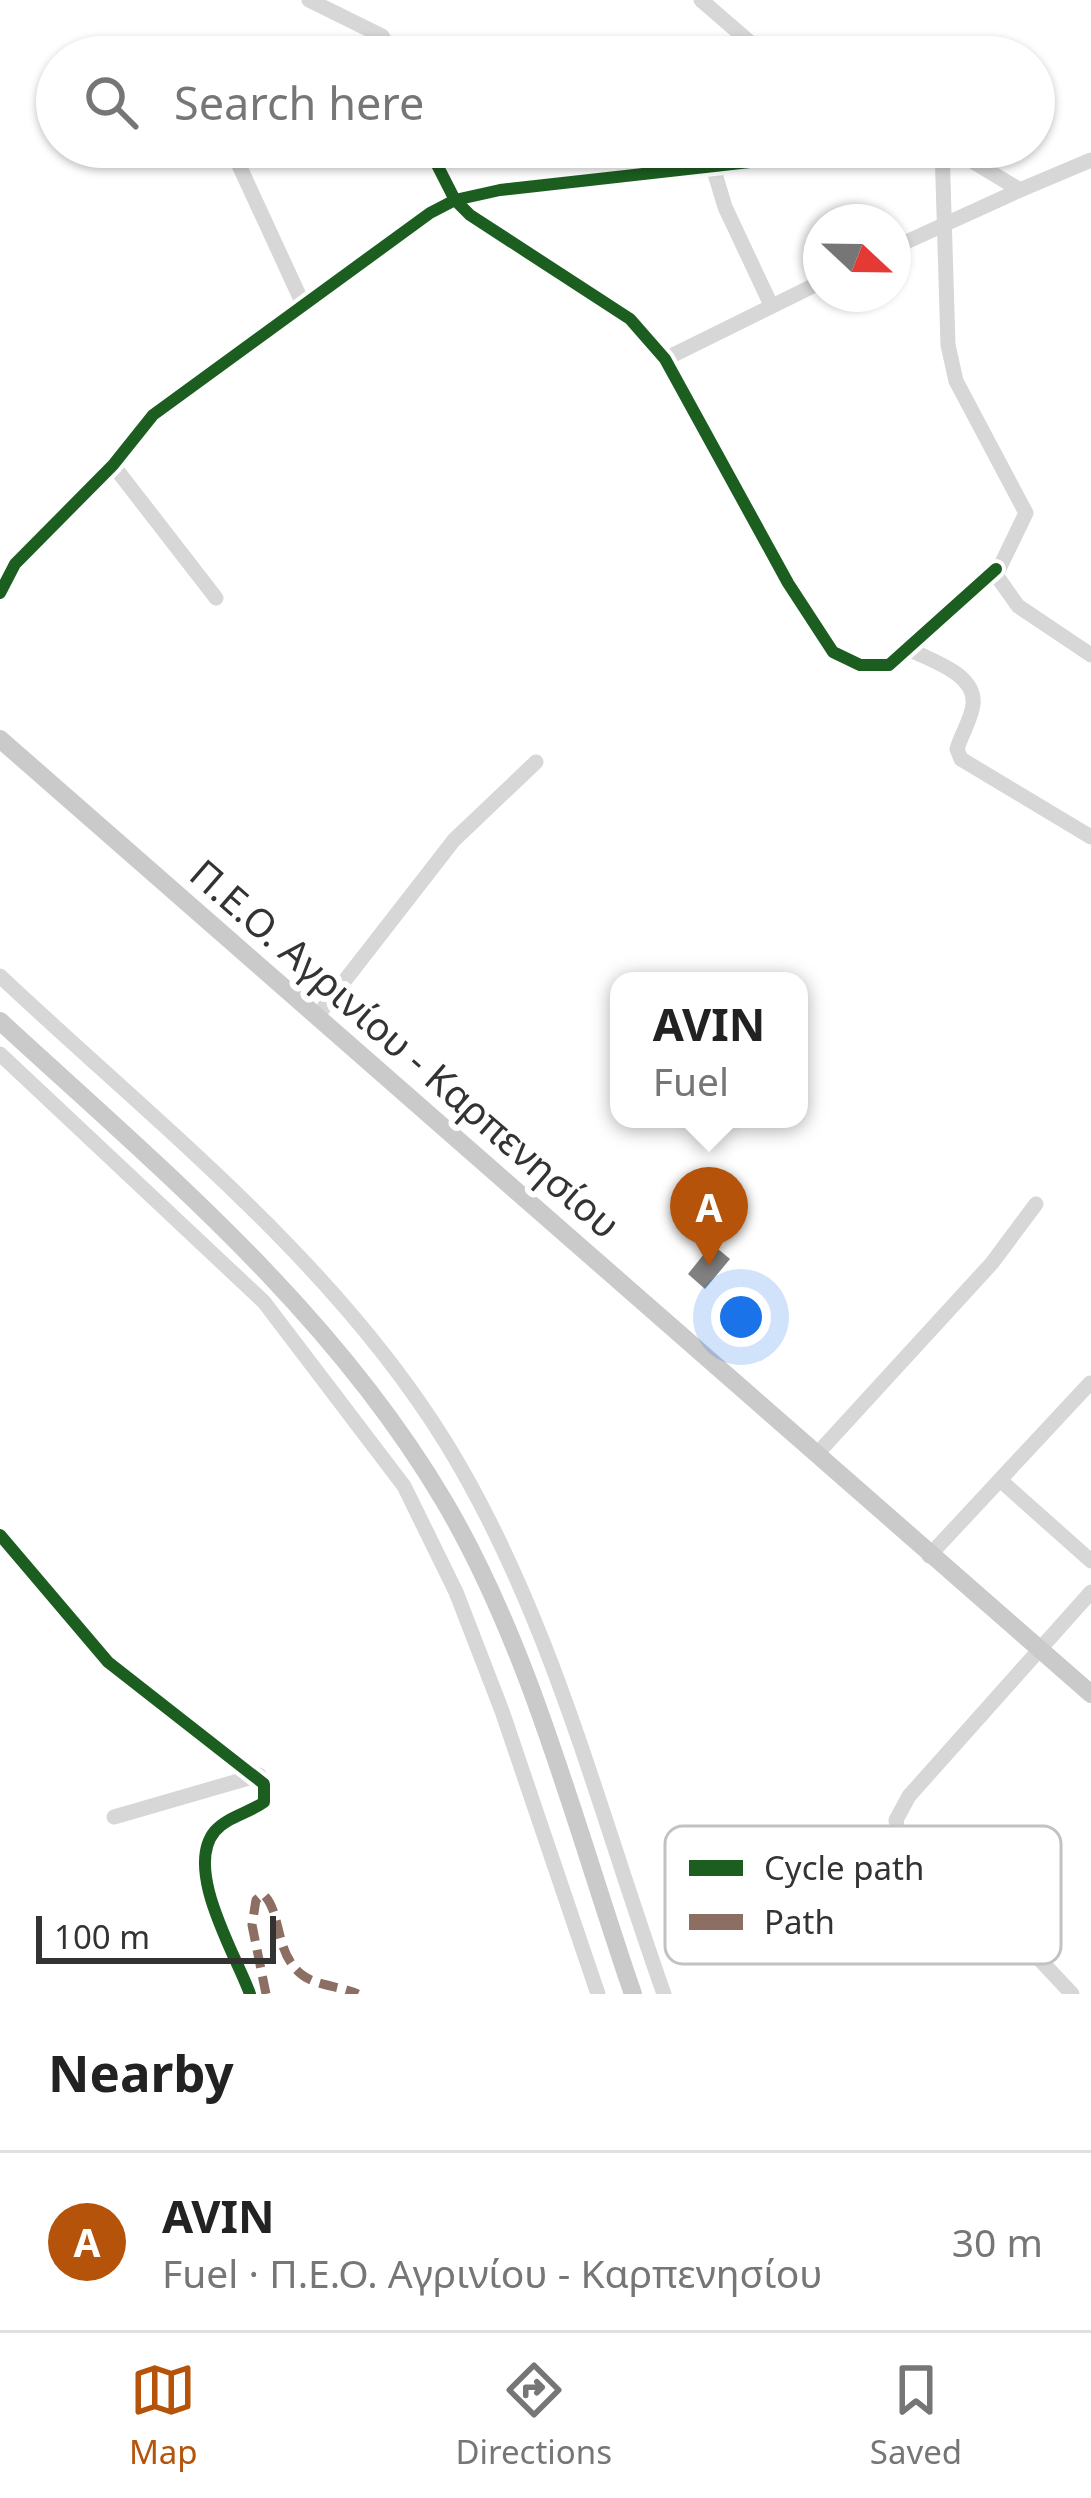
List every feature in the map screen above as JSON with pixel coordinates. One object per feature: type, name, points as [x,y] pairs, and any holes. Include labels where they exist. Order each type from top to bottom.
[{"type":"main road","name":"Π.Ε.Ο. Αγρινίου - Καρπενησίου","points":[[0,739],[1091,1694]]},
{"type":"main road","points":[[0,1021],[272,1271],[368,1390],[442,1498],[500,1612],[633,1994]]},
{"type":"street","points":[[310,0],[382,36]]},
{"type":"street","points":[[701,0],[743,36]]},
{"type":"street","points":[[911,240],[1091,160]]},
{"type":"street","points":[[240,168],[303,304]]},
{"type":"street","points":[[439,168],[455,200],[489,230],[603,298],[665,359],[788,583],[833,652],[872,667],[889,665],[911,650],[996,568],[1026,513],[956,381],[948,345],[944,168]]},
{"type":"street","points":[[0,593],[15,564],[113,465],[153,415],[398,232],[455,200],[610,174],[697,168]]},
{"type":"street","points":[[712,168],[771,305]]},
{"type":"street","points":[[982,168],[1020,190]]},
{"type":"street","points":[[665,359],[803,290]]},
{"type":"street","points":[[113,465],[217,598]]},
{"type":"street","points":[[996,568],[999,583],[1018,606],[1091,655]]},
{"type":"street","points":[[911,650],[957,673],[971,694],[973,704],[957,749],[961,759],[1091,837]]},
{"type":"street","points":[[318,1015],[454,840],[536,762]]},
{"type":"street","points":[[0,976],[268,1226],[391,1364],[445,1441],[490,1520],[537,1628],[664,1994]]},
{"type":"street","points":[[0,1054],[264,1303],[404,1486],[441,1558],[494,1691],[598,1994]]},
{"type":"street","points":[[817,1454],[978,1280],[1036,1204]]},
{"type":"street","points":[[928,1556],[1090,1383]]},
{"type":"street","points":[[1000,1480],[1091,1561]]},
{"type":"street","points":[[0,1535],[108,1662],[184,1725],[259,1775],[266,1790],[264,1802],[219,1827],[203,1860],[212,1898],[250,1994]]},
{"type":"street","points":[[899,1826],[909,1796],[963,1730],[1042,1652],[1091,1592]]},
{"type":"street","points":[[114,1817],[259,1775]]},
{"type":"street","points":[[1045,1964],[1072,1994]]},
{"type":"building","points":[[712,1244],[730,1259],[705,1289],[688,1274]]},
{"type":"marked path","points":[[266,1994],[252,1925],[256,1900],[263,1894],[292,1965],[313,1981],[358,1994]]},
{"type":"cycle path","points":[[439,168],[455,200],[470,215],[630,319],[665,359],[788,583],[833,652],[860,665],[889,665],[996,569]]},
{"type":"cycle path","points":[[0,593],[15,564],[113,465],[153,415],[430,213],[455,200],[500,190],[697,168]]},
{"type":"cycle path","points":[[0,1535],[108,1662],[264,1784],[264,1802],[215,1831],[205,1867],[215,1912],[250,1994]]},
{"type":"place","name":"AVIN","points":[[709,1266]]}]
